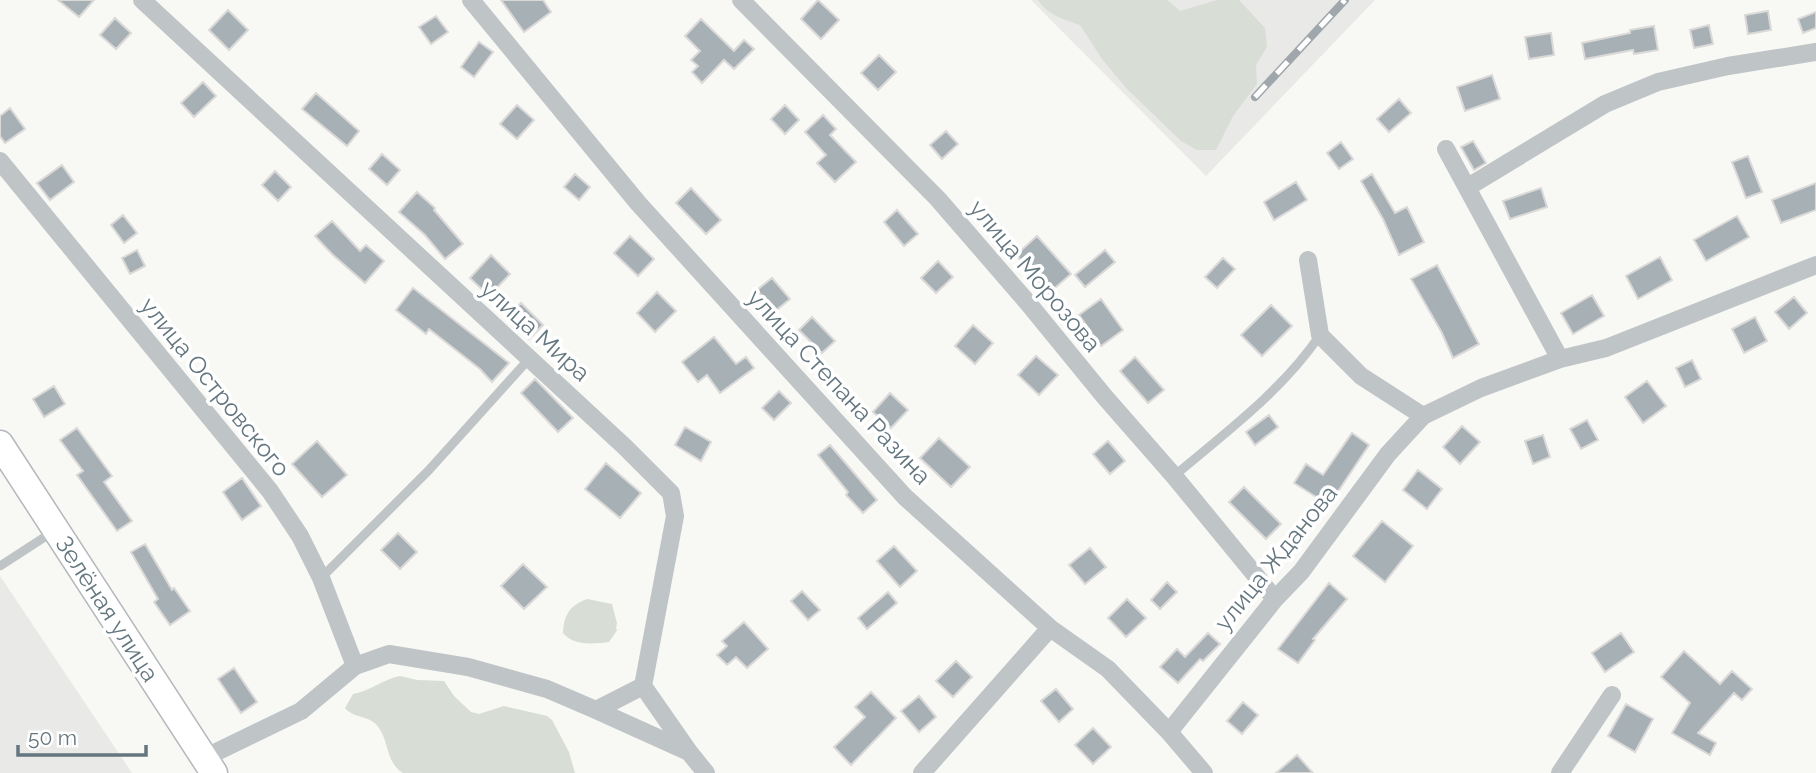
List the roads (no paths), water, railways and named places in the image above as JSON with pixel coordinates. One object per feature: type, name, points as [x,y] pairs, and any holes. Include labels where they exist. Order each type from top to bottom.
[{"type":"street","name":"улица Мира","points":[[142,0],[671,493],[675,516],[673,533],[643,686]]},
{"type":"street","name":"улица Степана Разина","points":[[471,0],[638,203],[905,497],[1050,628],[1108,669],[1204,773]]},
{"type":"street","name":"улица Морозова","points":[[741,0],[938,200],[1174,476],[1275,599]]},
{"type":"street","points":[[1468,187],[1605,104],[1658,82],[1728,66],[1816,52]]},
{"type":"street","points":[[1446,149],[1559,359]]},
{"type":"street","name":"улица Островского","points":[[0,161],[270,491],[300,536],[321,578],[355,666]]},
{"type":"street","points":[[1308,260],[1320,335],[1361,376],[1423,416]]},
{"type":"street","name":"улица Жданова","points":[[1169,732],[1275,599],[1301,572],[1388,454],[1423,416],[1480,388],[1559,359],[1616,345],[1814,271]]},
{"type":"street","name":"Зелёная улица","points":[[0,444],[209,766]]},
{"type":"street","points":[[922,773],[1050,628]]},
{"type":"street","points":[[209,766],[301,712],[355,666],[389,654],[467,667],[547,689],[689,752]]},
{"type":"street","points":[[596,710],[643,686],[706,773]]},
{"type":"street","points":[[1560,773],[1612,695]]},
{"type":"lane","points":[[1174,476],[1276,389],[1301,363],[1320,335]]},
{"type":"lane","points":[[321,578],[429,470],[529,359]]},
{"type":"lane","points":[[0,566],[56,530]]},
{"type":"railway","points":[[1255,97],[1345,0]]}]
